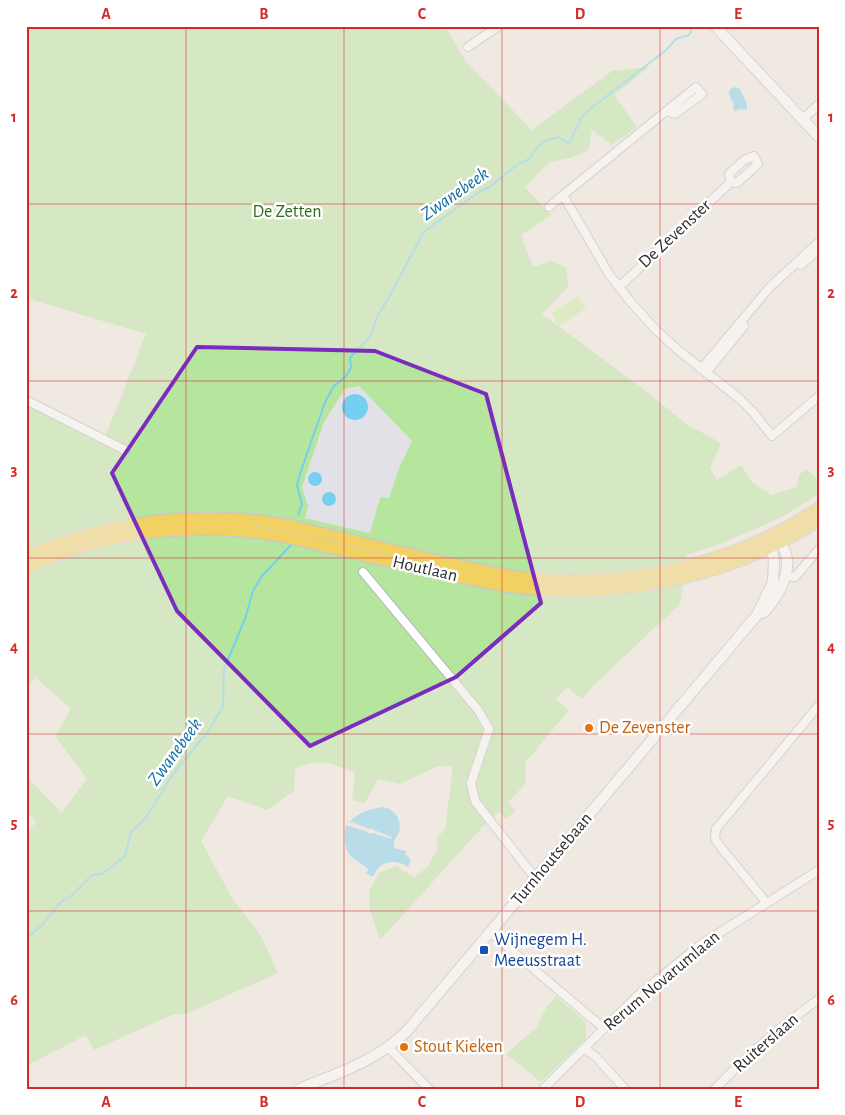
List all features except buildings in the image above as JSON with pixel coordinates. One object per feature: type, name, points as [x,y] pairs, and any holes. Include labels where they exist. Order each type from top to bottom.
[{"type":"main road","points":[[715,26],[819,137]]},
{"type":"main road","name":"Houtlaan","points":[[26,556],[78,537],[127,526],[187,519],[238,519],[265,521],[291,526],[454,565],[500,574],[536,579],[594,580],[641,576],[711,559],[774,540],[819,508]]},
{"type":"main road","name":"Houtlaan","points":[[26,568],[82,547],[128,536],[188,530],[237,530],[264,532],[489,583],[532,589],[612,590],[688,576],[727,565],[774,540],[819,520]]},
{"type":"main road","name":"Turnhoutsebaan","points":[[299,1089],[389,1048],[406,1032],[757,616],[764,612],[775,599],[780,575],[787,556],[774,540]]},
{"type":"street","points":[[468,47],[499,26]]},
{"type":"street","points":[[802,120],[819,104]]},
{"type":"street","points":[[549,207],[668,111]]},
{"type":"street","name":"De Zevenster","points":[[619,287],[731,182]]},
{"type":"street","points":[[563,195],[589,241],[619,287],[656,330],[703,371],[740,399],[772,436],[819,396]]},
{"type":"street","points":[[703,371],[783,277],[819,242]]},
{"type":"street","points":[[783,277],[819,249]]},
{"type":"street","points":[[26,400],[125,450]]},
{"type":"street","points":[[780,575],[795,577],[819,548]]},
{"type":"street","points":[[363,572],[486,722],[489,729],[471,783],[474,796],[503,839],[535,878]]},
{"type":"street","points":[[766,902],[715,839],[716,829],[819,705]]},
{"type":"street","name":"Rerum Novarumlaan","points":[[543,1089],[636,998],[700,945],[819,870]]},
{"type":"street","points":[[491,933],[603,1029]]},
{"type":"street","name":"Ruiterslaan","points":[[715,1089],[739,1063],[771,1035],[819,999]]},
{"type":"street","points":[[587,1046],[626,1089]]},
{"type":"street","points":[[389,1048],[429,1089]]},
{"type":"highlighted area","points":[[197,347],[375,351],[486,394],[541,603],[456,677],[310,746],[177,611],[112,473]]},
{"type":"shaded area","points":[[359,386],[412,441],[400,466],[389,498],[379,497],[370,533],[305,518],[302,487],[324,422],[345,389]]},
{"type":"green space","name":"De Zetten","points":[[26,26],[445,26],[466,62],[532,130],[612,71],[649,67],[614,95],[637,127],[612,145],[592,130],[588,151],[570,158],[549,162],[525,187],[551,215],[521,235],[533,267],[550,261],[566,267],[568,287],[542,314],[646,391],[686,424],[721,443],[710,468],[717,480],[741,465],[753,483],[772,495],[797,487],[799,475],[806,469],[819,480],[819,494],[782,517],[723,543],[687,555],[680,604],[593,686],[582,699],[567,687],[556,699],[569,710],[525,763],[526,783],[508,802],[515,811],[506,819],[500,811],[486,823],[380,940],[370,910],[369,891],[379,873],[397,866],[414,878],[428,866],[437,850],[437,838],[445,829],[453,766],[438,766],[400,784],[378,779],[365,803],[352,800],[355,773],[325,763],[303,765],[295,769],[294,791],[267,810],[228,796],[201,841],[232,898],[261,936],[278,973],[188,1013],[172,1015],[94,1050],[86,1035],[26,1066],[26,834],[36,822],[26,811],[26,776],[62,813],[87,779],[55,736],[71,709],[36,678],[26,687],[26,404],[103,442],[146,334],[26,298]],"holes":[[[359,386],[412,441],[400,466],[389,498],[380,497],[370,533],[305,518],[308,506],[302,487],[324,422],[345,389]]]},
{"type":"green space","points":[[578,296],[586,308],[559,326],[551,313]]},
{"type":"green space","points":[[556,996],[586,1022],[586,1039],[541,1082],[506,1054],[536,1028],[546,1008]]},
{"type":"water","points":[[735,87],[740,89],[746,101],[747,109],[745,110],[734,111],[729,93],[730,89]]},
{"type":"water","points":[[355,394],[364,398],[368,407],[364,416],[355,420],[346,416],[342,407],[346,398]]},
{"type":"water","points":[[312,472],[318,472],[322,479],[318,486],[312,486],[308,482],[308,476]]},
{"type":"water","points":[[326,492],[332,492],[336,499],[332,506],[326,506],[322,502],[322,496]]},
{"type":"water","points":[[383,807],[394,812],[399,820],[400,828],[394,842],[394,848],[406,851],[405,855],[409,856],[411,860],[408,867],[398,862],[388,862],[379,867],[374,876],[370,876],[366,872],[369,870],[348,853],[345,839],[346,825],[391,839],[392,837],[372,828],[369,829],[352,822],[349,823],[360,814]]},
{"type":"waterway","name":"Zwanebeek","points":[[298,515],[302,504],[297,485],[325,402],[334,386],[347,375],[351,367],[350,358],[370,337],[377,317],[425,231],[479,192],[491,186],[517,165],[529,159],[542,142],[559,137],[569,143],[582,117],[590,109],[665,51],[676,39],[689,35],[691,26]]},
{"type":"waterway","name":"Zwanebeek","points":[[26,936],[32,934],[45,922],[60,903],[71,896],[92,875],[102,874],[125,856],[131,832],[145,819],[173,774],[209,730],[223,706],[224,669],[245,619],[253,591],[262,576],[291,545]]},
{"type":"place","name":"De Zevenster","points":[[589,728]]},
{"type":"place","name":"Wijnegem H. Meeusstraat","points":[[484,950]]},
{"type":"place","name":"Stout Kieken","points":[[404,1047]]}]
